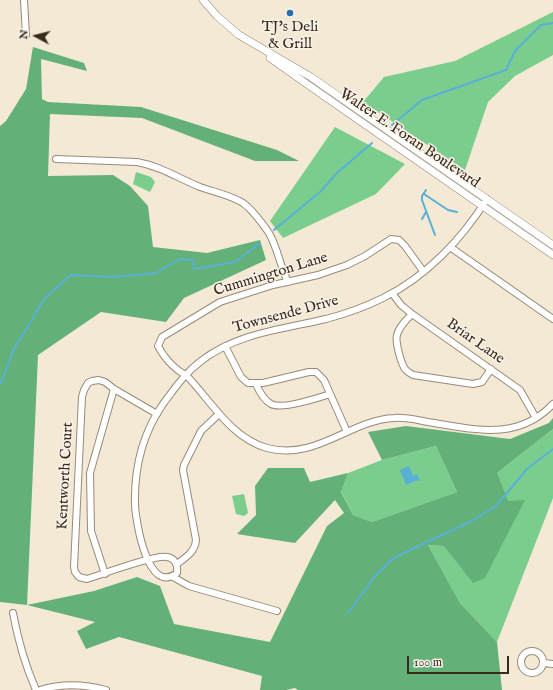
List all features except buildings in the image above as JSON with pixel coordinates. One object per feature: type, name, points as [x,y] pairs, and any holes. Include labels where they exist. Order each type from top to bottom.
[{"type":"street","points":[[24,0],[26,35]]},
{"type":"street","name":"Walter E. Foran Boulevard","points":[[203,0],[226,24],[324,96],[553,245]]},
{"type":"street","points":[[56,159],[137,162],[148,164],[185,181],[241,202],[252,211],[268,233],[277,249],[282,269],[288,282]]},
{"type":"street","name":"Walter E. Foran Boulevard","points":[[485,202],[553,255]]},
{"type":"street","name":"Townsende Drive","points":[[172,577],[162,578],[153,571],[148,560],[140,536],[135,511],[135,494],[137,470],[145,440],[157,414],[178,382],[205,358],[225,346],[258,334],[341,314],[372,303],[392,293],[423,271],[450,247],[465,230],[485,202]]},
{"type":"street","name":"Cummington Lane","points":[[423,271],[405,246],[399,240],[391,239],[365,256],[347,265],[318,275],[288,282],[220,302],[162,337],[158,346],[162,355],[186,375],[219,414],[244,437],[258,445],[274,449],[304,449],[325,442],[372,422],[394,418],[409,418],[489,430],[511,428],[536,418],[553,404]]},
{"type":"street","points":[[450,247],[553,319]]},
{"type":"street","name":"Briar Lane","points":[[392,293],[400,304],[412,314],[520,390],[536,418]]},
{"type":"street","points":[[412,314],[400,328],[396,338],[396,344],[404,366],[409,373],[413,375],[473,384],[482,382],[491,369]]},
{"type":"street","points":[[225,346],[241,377],[248,383],[256,384],[316,372],[324,380],[347,432]]},
{"type":"street","name":"Kentworth Court","points":[[148,560],[87,579],[79,577],[75,572],[74,567],[82,404],[84,390],[88,383],[99,380],[105,382],[114,389],[157,414]]},
{"type":"street","points":[[256,384],[271,404],[283,406],[330,394]]},
{"type":"street","points":[[105,574],[91,531],[90,473],[114,389]]},
{"type":"street","points":[[177,564],[196,547],[183,470],[184,465],[201,431],[219,414]]},
{"type":"street","points":[[148,560],[166,556],[174,560],[177,564],[177,573],[172,577],[189,586],[277,611]]},
{"type":"street","points":[[13,613],[26,668],[36,690]]},
{"type":"street","points":[[544,663],[553,664]]},
{"type":"street","points":[[40,690],[62,685],[77,685],[106,690]]},
{"type":"green space","points":[[553,12],[553,55],[515,76],[488,102],[465,170],[363,102],[384,77],[455,61]]},
{"type":"green space","points":[[33,47],[84,63],[87,71],[41,59],[42,99],[48,102],[141,107],[277,150],[299,161],[255,161],[142,118],[50,114],[48,176],[113,175],[130,186],[148,206],[153,247],[207,253],[260,240],[266,260],[184,298],[166,322],[101,312],[38,355],[27,605],[0,602],[0,126],[6,121],[26,89]]},
{"type":"green space","points":[[335,127],[405,164],[376,194],[283,238],[270,221]]},
{"type":"green space","points":[[136,172],[151,177],[155,182],[150,192],[133,184]]},
{"type":"green space","points":[[553,418],[553,429],[497,473],[508,501],[525,500],[485,578],[473,583],[444,546],[428,545],[460,603],[497,642],[502,690],[298,690],[295,688],[286,690],[260,690],[262,676],[119,637],[86,649],[77,631],[95,622],[27,605],[94,591],[137,577],[160,586],[174,624],[270,642],[327,526],[344,513],[335,500],[295,543],[237,534],[256,515],[255,486],[268,468],[304,468],[310,482],[348,473],[341,492],[353,515],[372,522],[457,492],[436,446],[382,460],[368,432],[406,426],[510,439],[549,423]]},
{"type":"green space","points":[[553,429],[553,498],[497,642],[460,603],[428,545],[444,546],[497,473]]},
{"type":"green space","points":[[436,446],[457,492],[372,522],[353,515],[341,491],[348,473],[382,460]]},
{"type":"green space","points":[[244,494],[248,513],[244,516],[236,514],[232,496]]},
{"type":"water","points":[[409,466],[413,476],[417,474],[420,481],[417,480],[406,485],[400,470]]},
{"type":"waterway","points":[[392,125],[422,100],[506,70],[515,51],[541,25],[553,23]]},
{"type":"waterway","points":[[274,230],[320,192],[338,172],[372,143]]},
{"type":"waterway","points":[[426,190],[422,196],[422,200],[435,235]]},
{"type":"waterway","points":[[424,194],[448,210],[457,212]]},
{"type":"waterway","points":[[422,219],[426,212]]},
{"type":"waterway","points":[[0,385],[14,349],[45,298],[71,275],[113,277],[156,273],[180,259],[193,260],[194,269],[235,262],[260,243]]},
{"type":"waterway","points":[[349,612],[375,576],[392,559],[470,522],[496,506],[527,469],[553,449]]},
{"type":"place","name":"TJ's Deli & Grill","points":[[290,13]]}]
